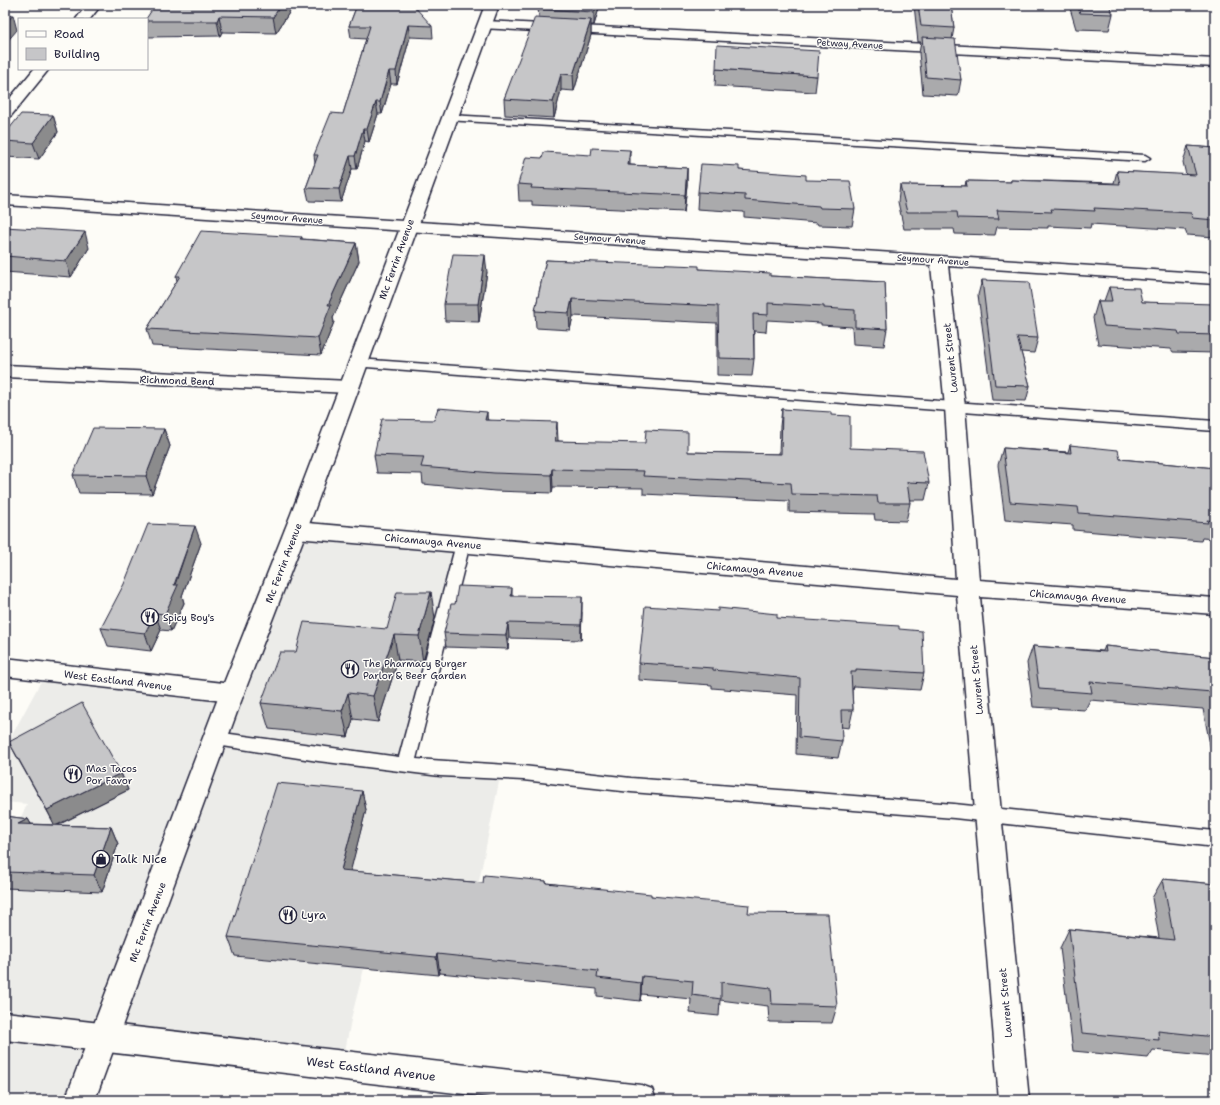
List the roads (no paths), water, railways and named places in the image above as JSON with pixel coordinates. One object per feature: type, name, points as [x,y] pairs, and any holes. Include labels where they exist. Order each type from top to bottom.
[{"type":"street","points":[[84,18],[94,5]]},
{"type":"street","name":"Mc Ferrin Avenue","points":[[80,1100],[232,693],[296,530],[492,5]]},
{"type":"street","name":"Petway Avenue","points":[[485,25],[1215,63]]},
{"type":"street","points":[[5,114],[41,70]]},
{"type":"street","name":"Seymour Avenue","points":[[5,200],[409,225],[1215,279]]},
{"type":"street","name":"Laurent Street","points":[[940,261],[955,408],[968,588],[1014,1100]]},
{"type":"street","name":"Richmond Bend","points":[[5,371],[349,387]]},
{"type":"street","name":"Chicamauga Avenue","points":[[296,530],[968,588],[1215,606]]},
{"type":"street","name":"West Eastland Avenue","points":[[5,668],[232,693]]},
{"type":"street","name":"West Eastland Avenue","points":[[5,1026],[641,1100]]},
{"type":"lane","points":[[450,118],[1145,158]]},
{"type":"lane","points":[[358,363],[1215,426]]},
{"type":"lane","points":[[406,764],[463,544]]},
{"type":"lane","points":[[216,739],[318,754],[406,764],[988,815],[1215,839]]},
{"type":"place","name":"Spicy Boy's","points":[[150,617]]},
{"type":"place","name":"The Pharmacy Burger Parlor & Beer Garden","points":[[350,669]]},
{"type":"place","name":"Mas Tacos Por Favor","points":[[73,774]]},
{"type":"place","name":"Talk Nice","points":[[101,859]]},
{"type":"place","name":"Lyra","points":[[288,915]]}]
